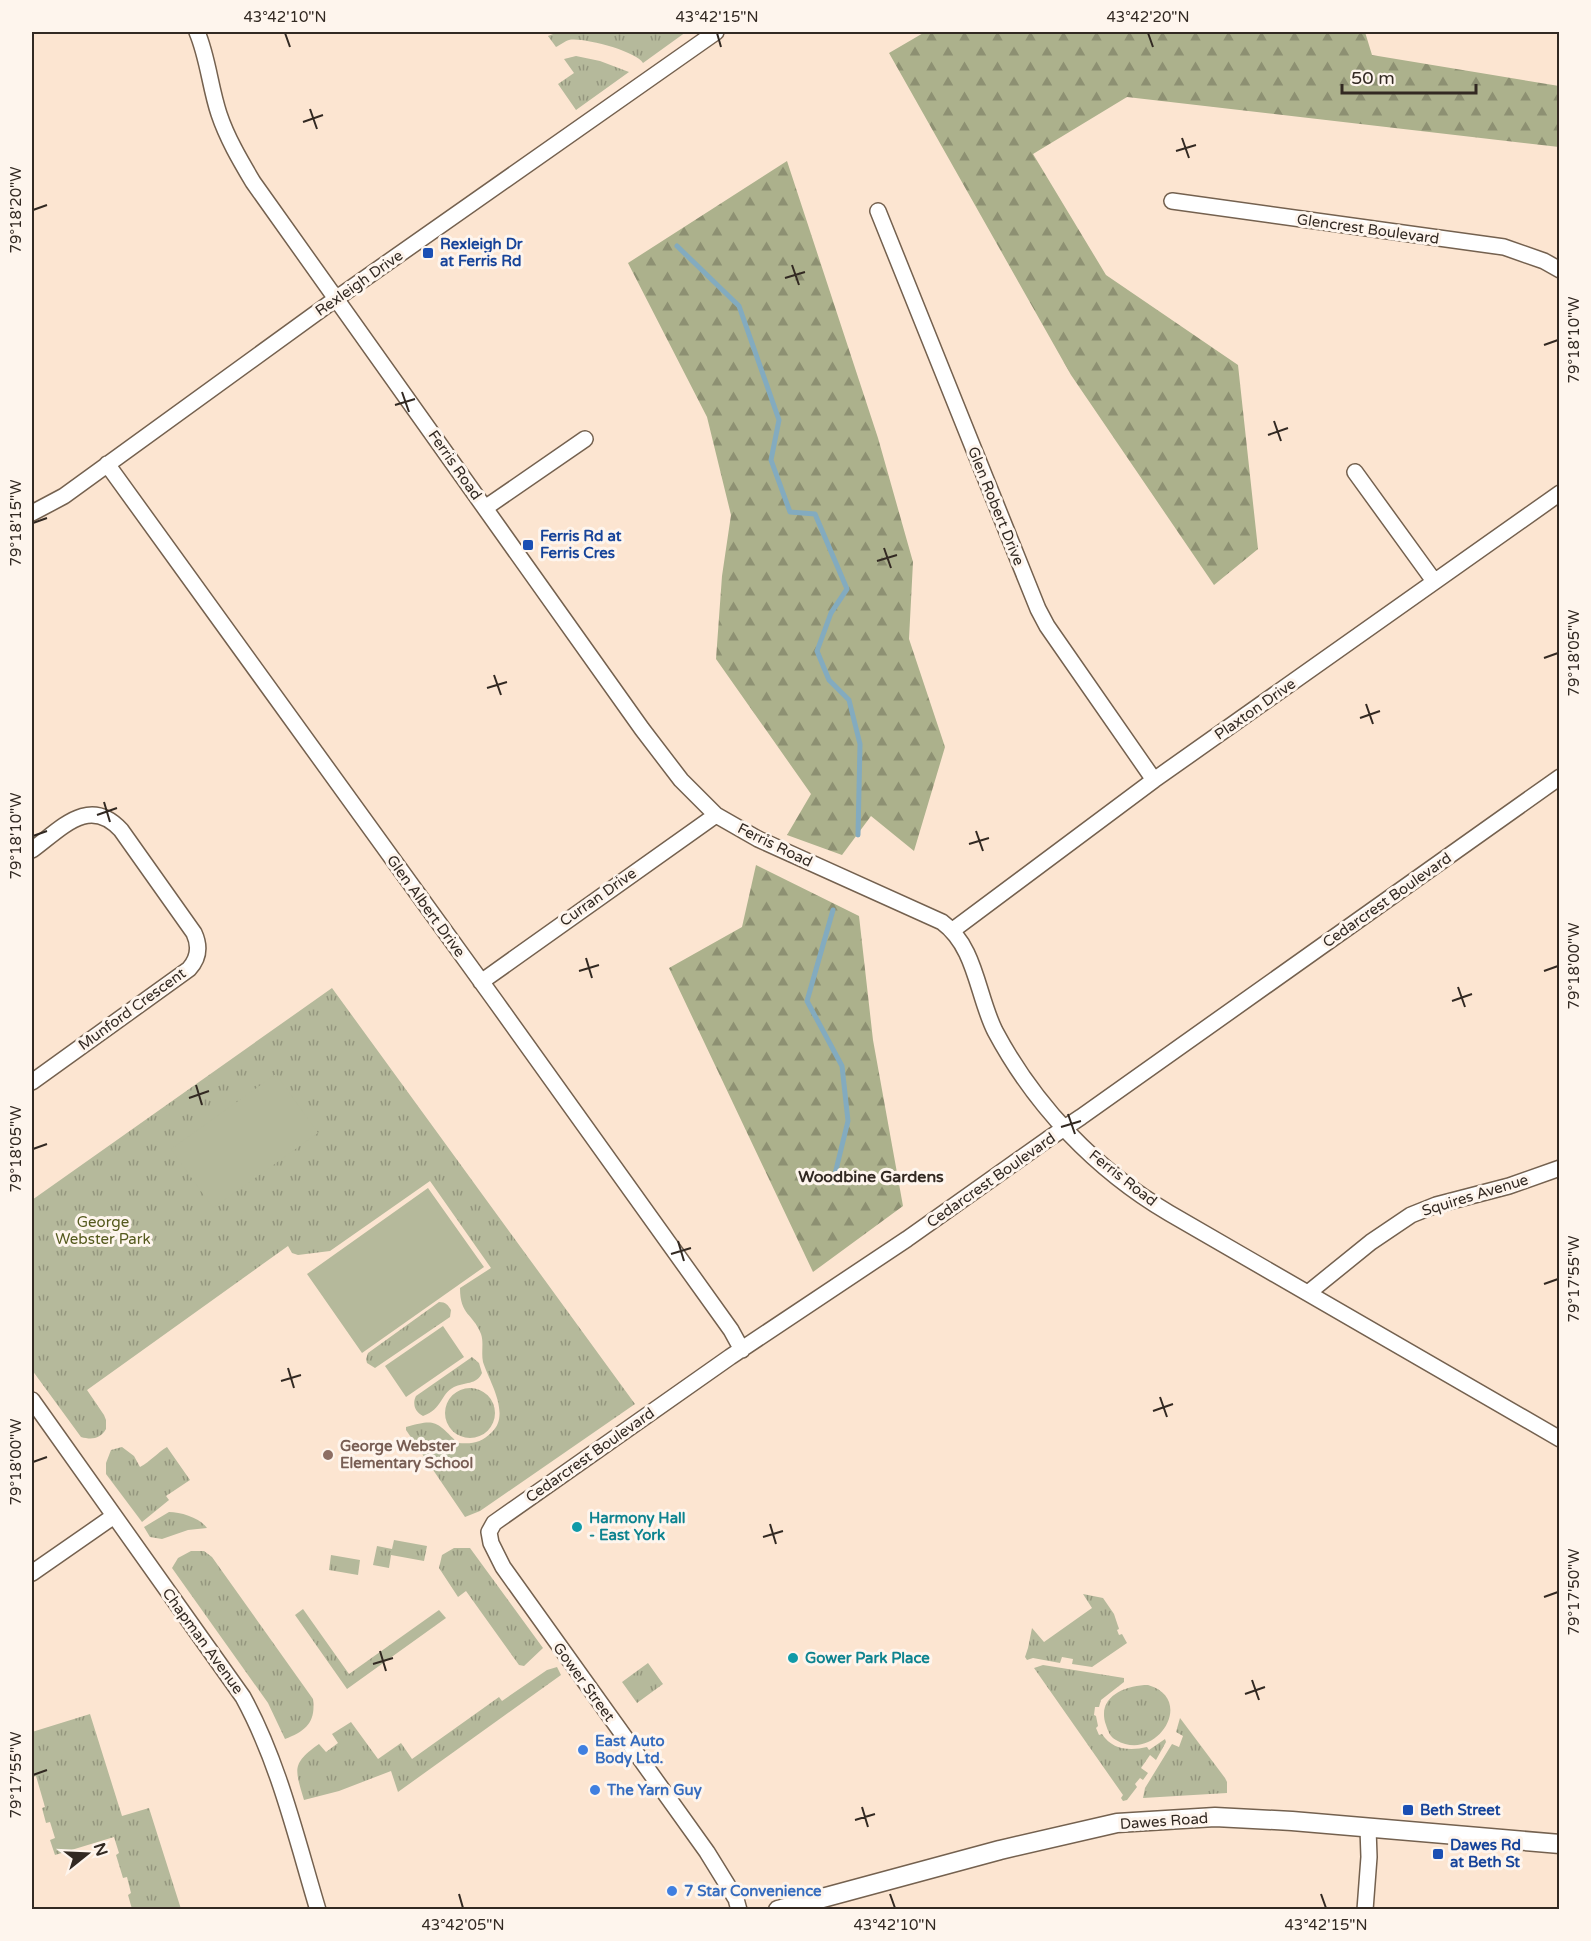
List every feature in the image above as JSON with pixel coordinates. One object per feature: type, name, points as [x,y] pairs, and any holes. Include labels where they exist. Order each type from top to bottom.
[{"type":"street","name":"Ferris Road","points":[[197,32],[205,52],[218,112],[233,148],[253,182],[642,729],[681,780],[716,815],[758,838],[942,922],[953,930],[969,958],[985,1006],[999,1037],[1031,1087],[1064,1129],[1102,1165],[1148,1201],[1560,1439]]},
{"type":"street","name":"Rexleigh Drive","points":[[32,513],[64,496],[337,298],[716,32]]},
{"type":"street","name":"Glencrest Boulevard","points":[[1172,201],[1504,248],[1544,261],[1560,270]]},
{"type":"street","name":"Glen Robert Drive","points":[[878,211],[1038,609],[1047,626],[1154,780]]},
{"type":"street","points":[[484,508],[585,439]]},
{"type":"street","name":"Glen Albert Drive","points":[[107,464],[717,1311],[742,1350]]},
{"type":"street","points":[[1355,472],[1434,581]]},
{"type":"street","name":"Plaxton Drive","points":[[953,930],[1154,780],[1560,493]]},
{"type":"street","name":"Cedarcrest Boulevard","points":[[491,1543],[489,1532],[494,1523],[742,1350],[907,1239],[1560,777]]},
{"type":"street","name":"Munford Crescent","points":[[32,850],[79,817],[94,814],[106,817],[122,830],[194,933],[198,946],[196,958],[189,969],[32,1082]]},
{"type":"street","name":"Curran Drive","points":[[481,982],[716,815]]},
{"type":"street","name":"Squires Avenue","points":[[1308,1293],[1411,1215],[1436,1205],[1509,1186],[1560,1168]]},
{"type":"street","name":"Chapman Avenue","points":[[32,1400],[243,1697],[273,1759],[318,1910]]},
{"type":"street","points":[[32,1573],[114,1516]]},
{"type":"street","name":"Gower Street","points":[[491,1543],[503,1567],[560,1649],[707,1852],[736,1899],[739,1910]]},
{"type":"street","name":"Dawes Road","points":[[778,1910],[1000,1850],[1117,1823],[1215,1817],[1560,1844]]},
{"type":"street","points":[[1365,1910],[1370,1849],[1368,1828]]},
{"type":"green space","points":[[558,32],[686,32],[643,63],[638,58],[620,50],[585,41],[569,40],[556,47],[548,36]]},
{"type":"green space","points":[[925,32],[1365,32],[1372,55],[1559,86],[1559,147],[1127,97],[1033,154],[1106,275],[1238,365],[1258,549],[1214,585],[1071,375],[889,53]]},
{"type":"green space","points":[[576,56],[600,61],[629,72],[576,110],[558,84],[574,73],[564,59]]},
{"type":"green space","points":[[787,161],[878,438],[913,562],[909,639],[945,747],[914,851],[871,816],[842,855],[787,835],[811,794],[716,659],[722,576],[731,515],[707,417],[628,263]]},
{"type":"green space","points":[[756,865],[859,916],[873,1040],[903,1206],[813,1272],[669,968],[742,927]]},
{"type":"green space","name":"George Webster Park","points":[[332,988],[635,1404],[480,1511],[465,1517],[406,1427],[424,1423],[435,1424],[458,1443],[468,1443],[484,1438],[497,1425],[499,1407],[483,1362],[482,1337],[462,1304],[460,1288],[491,1268],[430,1181],[330,1251],[298,1255],[292,1253],[288,1246],[87,1390],[106,1420],[106,1429],[98,1437],[81,1437],[32,1370],[32,1200]]},
{"type":"green space","points":[[276,1074],[318,1133],[213,1208],[171,1149]]},
{"type":"green space","points":[[428,1188],[484,1267],[362,1353],[307,1274]]},
{"type":"green space","points":[[439,1302],[449,1307],[450,1317],[375,1368],[367,1363],[368,1353]]},
{"type":"green space","points":[[443,1326],[464,1357],[406,1397],[385,1366]]},
{"type":"green space","points":[[472,1357],[479,1363],[482,1373],[480,1377],[449,1390],[430,1413],[423,1416],[418,1412],[414,1405],[416,1396]]},
{"type":"green space","points":[[465,1388],[475,1388],[488,1395],[495,1408],[495,1418],[488,1431],[475,1438],[465,1438],[456,1434],[449,1427],[445,1418],[445,1408],[449,1399],[456,1392]]},
{"type":"green space","points":[[122,1447],[134,1456],[140,1467],[167,1447],[190,1480],[166,1496],[169,1500],[142,1522],[106,1474],[106,1463],[111,1450]]},
{"type":"green space","points":[[169,1512],[190,1516],[207,1528],[188,1530],[162,1539],[150,1537],[144,1527]]},
{"type":"green space","points":[[394,1540],[427,1546],[424,1561],[391,1555],[389,1568],[373,1565],[377,1546],[392,1549]]},
{"type":"green space","points":[[454,1548],[470,1548],[543,1648],[524,1666],[519,1665],[466,1591],[458,1597],[439,1568],[442,1555]]},
{"type":"green space","points":[[191,1551],[204,1551],[212,1557],[313,1699],[311,1720],[299,1733],[285,1739],[268,1703],[172,1568],[178,1558]]},
{"type":"green space","points":[[331,1555],[360,1560],[358,1575],[329,1570]]},
{"type":"green space","points":[[1083,1594],[1103,1598],[1114,1614],[1119,1635],[1122,1634],[1127,1643],[1092,1667],[1072,1664],[1073,1659],[1062,1657],[1060,1663],[1033,1658],[1027,1660],[1025,1657],[1032,1628],[1044,1642],[1092,1608]]},
{"type":"green space","points":[[303,1609],[349,1674],[439,1610],[446,1618],[347,1689],[295,1615]]},
{"type":"green space","points":[[648,1663],[663,1684],[637,1703],[622,1682]]},
{"type":"green space","points":[[1043,1665],[1124,1678],[1124,1682],[1101,1700],[1099,1707],[1095,1707],[1094,1715],[1099,1735],[1102,1734],[1111,1743],[1122,1748],[1147,1747],[1149,1750],[1165,1739],[1166,1742],[1156,1760],[1150,1755],[1141,1768],[1148,1773],[1143,1780],[1140,1778],[1135,1784],[1137,1787],[1127,1800],[1123,1801],[1121,1798],[1123,1795],[1034,1668]]},
{"type":"green space","points":[[557,1667],[561,1675],[398,1792],[391,1771],[339,1791],[304,1800],[297,1774],[300,1762],[319,1744],[326,1752],[338,1743],[332,1734],[351,1722],[378,1759],[401,1743],[412,1759],[499,1697],[502,1701],[547,1670]]},
{"type":"green space","points":[[1148,1685],[1162,1692],[1169,1703],[1170,1715],[1165,1727],[1157,1737],[1145,1744],[1131,1745],[1116,1740],[1108,1732],[1104,1715],[1109,1700],[1122,1690]]},
{"type":"green space","points":[[90,1714],[122,1816],[149,1808],[181,1909],[132,1909],[127,1877],[123,1878],[116,1855],[119,1853],[114,1837],[55,1855],[50,1840],[55,1838],[50,1822],[46,1823],[42,1808],[45,1807],[36,1776],[33,1777],[32,1773],[32,1732]]},
{"type":"green space","points":[[1180,1718],[1225,1778],[1227,1793],[1143,1798],[1145,1788],[1172,1744],[1179,1747],[1183,1736],[1176,1732]]},
{"type":"waterway","points":[[677,246],[739,306],[779,420],[771,460],[790,512],[815,514],[847,589],[831,613],[817,651],[829,680],[849,700],[860,744],[858,835]]},
{"type":"waterway","points":[[833,910],[807,1001],[842,1066],[848,1121],[833,1182]]},
{"type":"place","name":"Rexleigh Dr at Ferris Rd","points":[[428,253]]},
{"type":"place","name":"Ferris Rd at Ferris Cres","points":[[528,545]]},
{"type":"place","name":"George Webster Elementary School","points":[[328,1455]]},
{"type":"place","name":"Harmony Hall - East York","points":[[577,1527]]},
{"type":"place","name":"Gower Park Place","points":[[793,1658]]},
{"type":"place","name":"East Auto Body Ltd.","points":[[583,1750]]},
{"type":"place","name":"The Yarn Guy","points":[[595,1790]]},
{"type":"place","name":"Beth Street","points":[[1408,1810]]},
{"type":"place","name":"Dawes Rd at Beth St","points":[[1438,1854]]},
{"type":"place","name":"7 Star Convenience","points":[[672,1891]]},
{"type":"district","name":"Woodbine Gardens","points":[[871,1177]]}]
